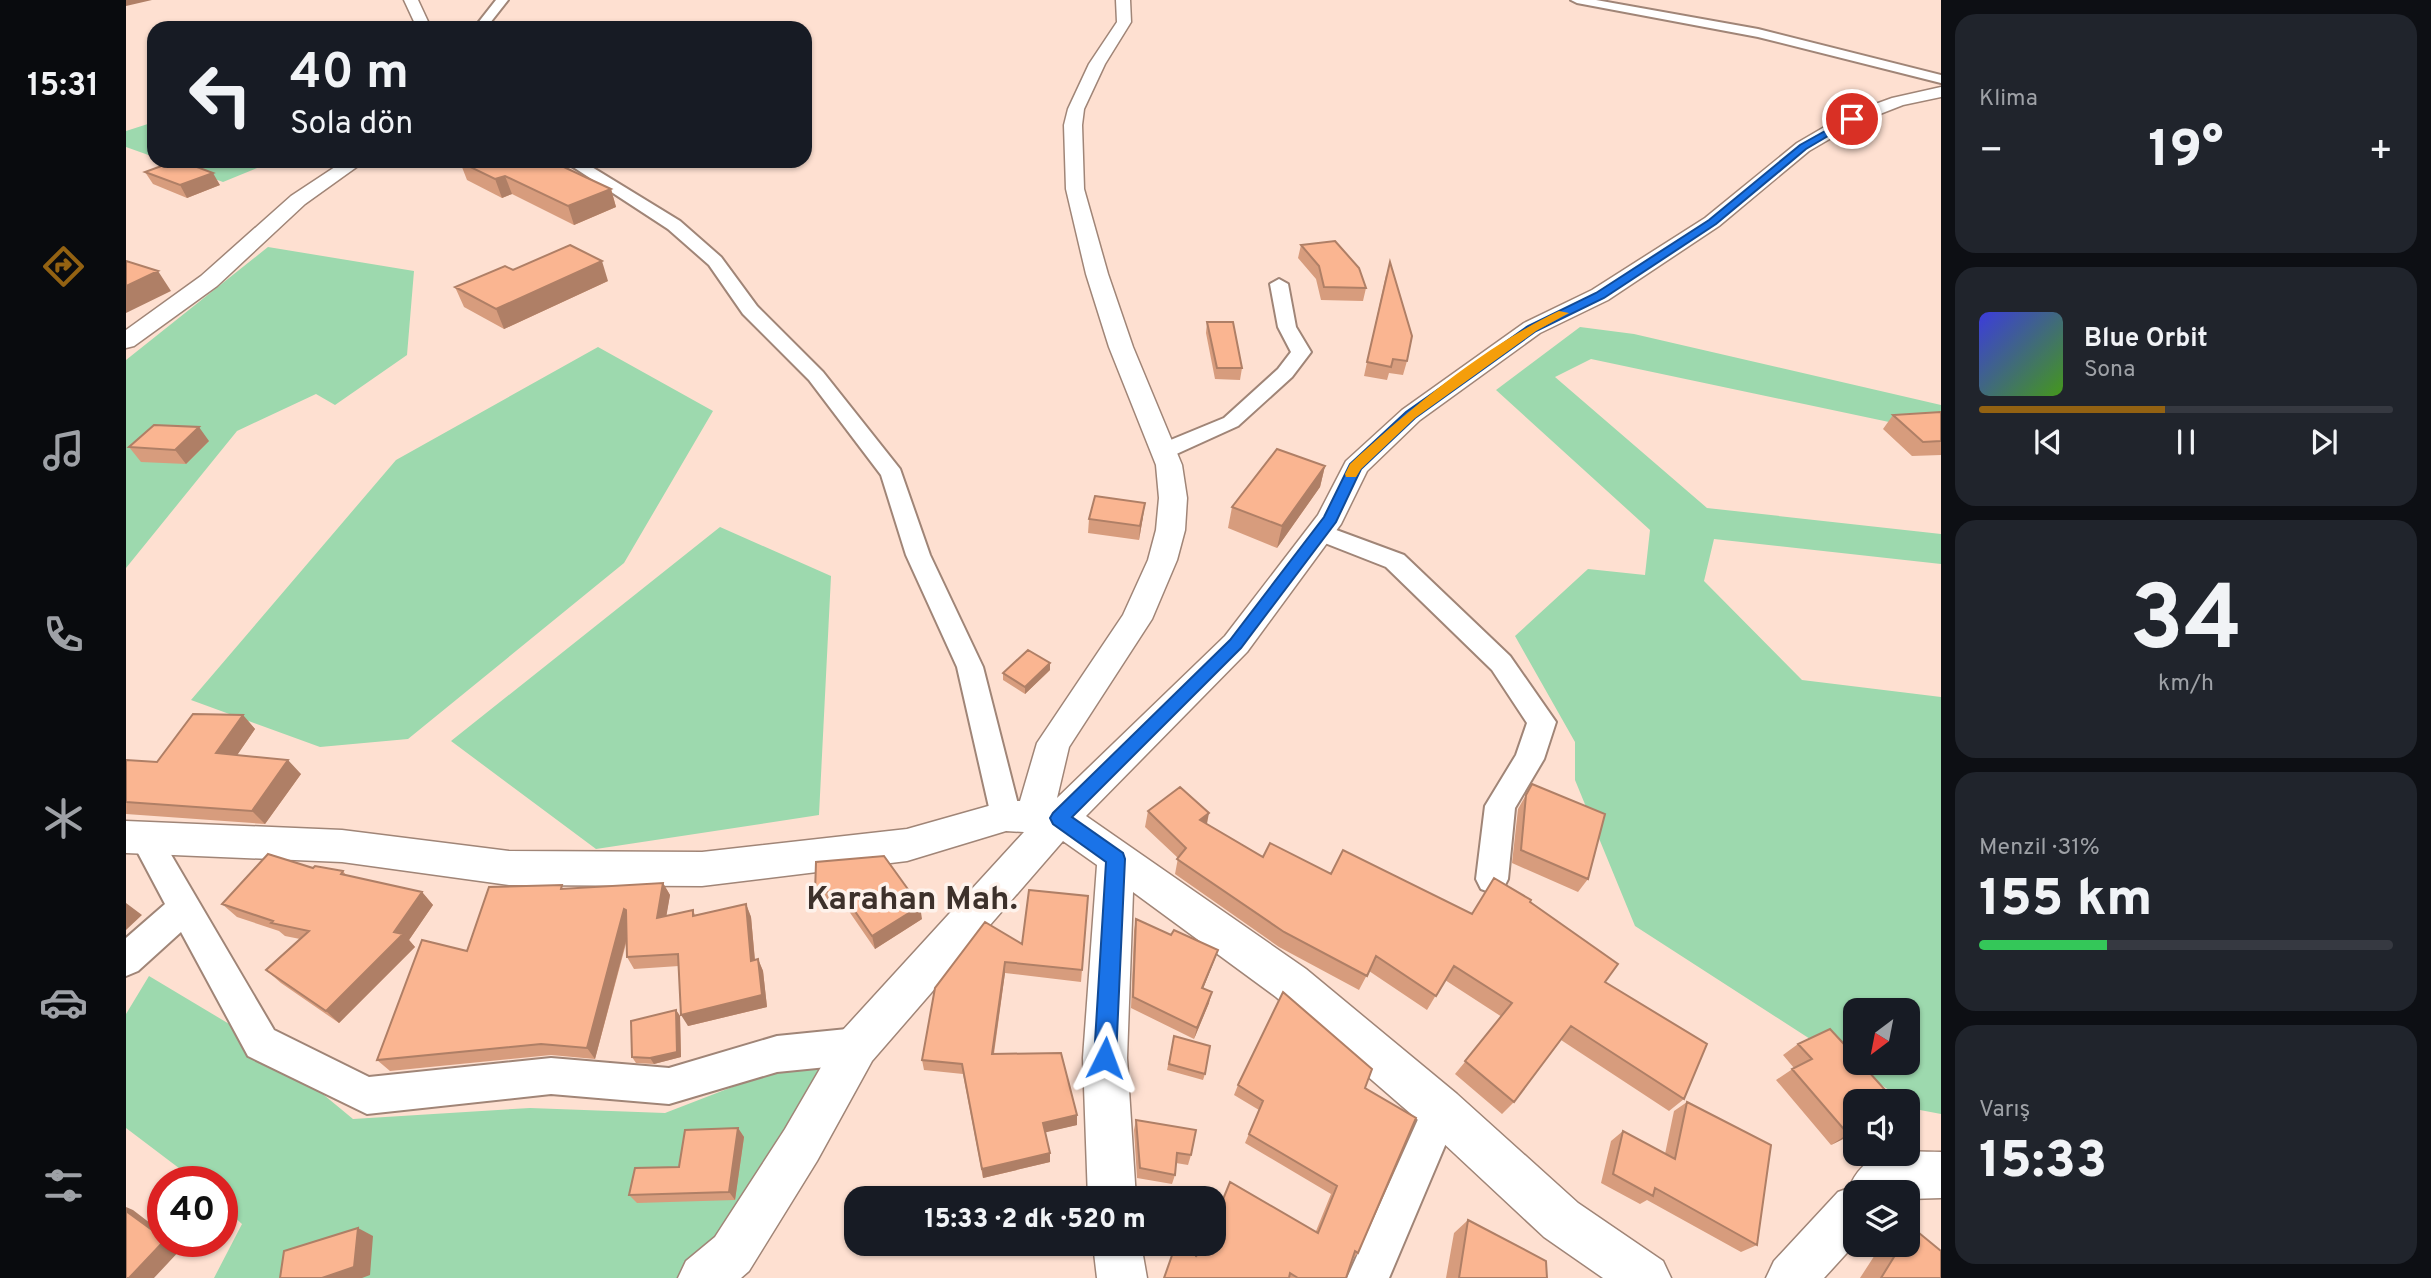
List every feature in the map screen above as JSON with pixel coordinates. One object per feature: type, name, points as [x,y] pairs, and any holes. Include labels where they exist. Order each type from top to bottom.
[{"type":"street","points":[[411,0],[421,21]]},
{"type":"street","points":[[486,21],[502,0]]},
{"type":"street","points":[[1033,817],[1051,749],[1126,637],[1149,597],[1162,563],[1170,530],[1173,484],[1164,451],[1121,347],[1097,274],[1075,189],[1073,125],[1076,108],[1097,64],[1124,22],[1123,0]]},
{"type":"street","points":[[1577,0],[1758,33],[1941,79]]},
{"type":"street","points":[[721,1270],[801,1144],[857,1045],[1033,817],[1236,644],[1331,518],[1355,467],[1411,415],[1468,372],[1532,328],[1600,295],[1712,222],[1803,147],[1852,119],[1898,101],[1941,92]]},
{"type":"street","points":[[126,341],[209,281],[298,200],[346,168]]},
{"type":"street","points":[[583,168],[674,225],[715,261],[750,310],[816,376],[892,474],[918,555],[971,667],[1033,817]]},
{"type":"street","points":[[1164,451],[1231,422],[1284,373],[1301,352],[1287,327],[1279,284]]},
{"type":"street","points":[[1320,532],[1395,561],[1501,663],[1542,722],[1528,759],[1500,806],[1492,879]]},
{"type":"street","points":[[136,837],[342,846],[509,868],[702,869],[907,845],[1033,817],[1116,859],[1291,983],[1441,1110],[1561,1220],[1646,1278]]},
{"type":"street","points":[[136,837],[185,907],[261,1043],[367,1097],[551,1076],[669,1086],[777,1054],[857,1045]]},
{"type":"street","points":[[1111,1186],[1105,1058],[1116,859]]},
{"type":"street","points":[[126,960],[185,907]]},
{"type":"street","points":[[1368,1278],[1441,1110]]},
{"type":"street","points":[[1882,1180],[1885,1177],[1941,1175]]},
{"type":"street","points":[[1791,1278],[1843,1222]]},
{"type":"street","points":[[1119,1256],[1122,1278]]},
{"type":"green space","points":[[147,124],[147,154],[126,147],[126,131]]},
{"type":"green space","points":[[184,168],[257,168],[223,182]]},
{"type":"green space","points":[[268,247],[414,271],[407,355],[335,405],[316,394],[237,431],[126,568],[126,360]]},
{"type":"green space","points":[[1580,327],[1634,334],[1941,405],[1941,433],[1591,359],[1555,377],[1707,508],[1941,534],[1941,564],[1714,539],[1704,581],[1802,680],[1941,697],[1941,1114],[1920,1110],[1920,1089],[1887,1089],[1866,1075],[1920,1075],[1920,998],[1843,998],[1843,1060],[1635,926],[1575,780],[1575,742],[1515,636],[1588,569],[1645,575],[1650,530],[1496,390]]},
{"type":"green space","points":[[598,347],[713,411],[624,563],[408,739],[320,747],[191,700],[396,460]]},
{"type":"green space","points":[[720,527],[831,576],[819,815],[596,849],[451,741]]},
{"type":"green space","points":[[149,976],[261,1043],[353,1119],[530,1108],[665,1113],[833,1048],[706,1278],[214,1278],[225,1257],[238,1257],[238,1232],[242,1224],[238,1220],[238,1166],[176,1166],[126,1128],[126,1014]]},
{"type":"building","points":[[156,168],[200,168],[213,173],[180,185],[145,172]]},
{"type":"building","points":[[472,168],[566,168],[611,189],[568,206],[505,176],[495,179]]},
{"type":"building","points":[[1335,241],[1359,268],[1366,288],[1324,287],[1319,266],[1301,245]]},
{"type":"building","points":[[570,245],[602,261],[496,309],[455,287],[505,266],[513,270]]},
{"type":"building","points":[[126,261],[158,271],[126,286]]},
{"type":"building","points":[[1390,262],[1412,336],[1407,361],[1393,359],[1391,367],[1367,362]]},
{"type":"building","points":[[1207,322],[1233,322],[1242,368],[1217,368]]},
{"type":"building","points":[[1941,412],[1941,441],[1923,442],[1893,415]]},
{"type":"building","points":[[154,425],[199,427],[175,450],[129,447]]},
{"type":"building","points":[[1277,449],[1325,466],[1282,526],[1232,507]]},
{"type":"building","points":[[1095,496],[1145,503],[1140,526],[1089,519]]},
{"type":"building","points":[[1028,650],[1050,663],[1025,687],[1003,673]]},
{"type":"building","points":[[193,714],[243,715],[216,753],[288,760],[252,811],[126,802],[126,760],[157,762]]},
{"type":"building","points":[[1532,784],[1605,814],[1588,879],[1521,850],[1526,795]]},
{"type":"building","points":[[1180,787],[1209,813],[1200,820],[1263,857],[1270,843],[1331,874],[1343,850],[1472,914],[1494,878],[1531,900],[1530,902],[1618,964],[1605,982],[1707,1044],[1684,1099],[1571,1026],[1514,1102],[1465,1061],[1512,1003],[1454,966],[1436,996],[1376,956],[1367,976],[1284,932],[1177,859],[1186,848],[1148,811]]},
{"type":"building","points":[[268,854],[313,868],[315,866],[343,871],[341,874],[422,892],[394,932],[403,934],[326,1011],[266,970],[309,931],[271,923],[273,921],[222,904]]},
{"type":"building","points":[[884,856],[920,906],[872,936],[841,891],[815,893],[816,862]]},
{"type":"building","points":[[663,883],[657,918],[693,910],[693,916],[746,904],[751,961],[758,959],[762,995],[681,1015],[678,954],[627,957],[624,909],[587,1048],[541,1044],[377,1060],[422,940],[467,951],[489,887],[562,885],[561,889]]},
{"type":"building","points":[[1029,890],[1088,896],[1082,970],[1005,962],[992,1054],[1061,1053],[1077,1115],[1043,1123],[1050,1153],[982,1169],[962,1064],[922,1060],[935,988],[985,922],[1022,944]]},
{"type":"building","points":[[1136,919],[1171,935],[1174,930],[1218,950],[1202,988],[1212,992],[1197,1028],[1133,997]]},
{"type":"building","points":[[1283,992],[1372,1069],[1365,1088],[1416,1118],[1358,1253],[1355,1251],[1346,1278],[1298,1278],[1290,1273],[1289,1278],[1164,1278],[1172,1256],[1226,1256],[1226,1192],[1230,1182],[1318,1233],[1337,1186],[1249,1134],[1263,1101],[1238,1085]]},
{"type":"building","points":[[676,1010],[677,1052],[650,1058],[632,1057],[631,1021]]},
{"type":"building","points":[[1830,1029],[1843,1043],[1843,1075],[1872,1075],[1884,1089],[1843,1089],[1843,1128],[1792,1069],[1812,1059],[1798,1044]]},
{"type":"building","points":[[1174,1036],[1210,1046],[1205,1074],[1169,1064]]},
{"type":"building","points":[[1687,1102],[1771,1145],[1757,1245],[1655,1188],[1653,1196],[1613,1174],[1623,1131],[1675,1159]]},
{"type":"building","points":[[1136,1120],[1196,1130],[1191,1155],[1177,1153],[1175,1175],[1140,1168]]},
{"type":"building","points":[[738,1128],[729,1192],[629,1195],[635,1168],[679,1167],[685,1130]]},
{"type":"building","points":[[126,1211],[147,1226],[149,1257],[126,1278]]},
{"type":"building","points":[[1468,1220],[1546,1261],[1547,1278],[1459,1278]]},
{"type":"building","points":[[358,1228],[354,1267],[322,1278],[280,1278],[284,1251]]},
{"type":"building","points":[[1920,1234],[1941,1251],[1941,1278],[1881,1278],[1894,1257],[1920,1257]]},
{"type":"slow traffic","points":[[1351,474],[1355,467],[1411,415],[1532,328],[1563,313]]},
{"type":"district","name":"Karahan Mah.","points":[[912,897]]},
{"type":"route","points":[[1105,1058],[1116,859],[1059,818],[1236,644],[1331,518],[1355,467],[1411,415],[1532,328],[1600,295],[1712,222],[1803,147],[1852,119]]}]
